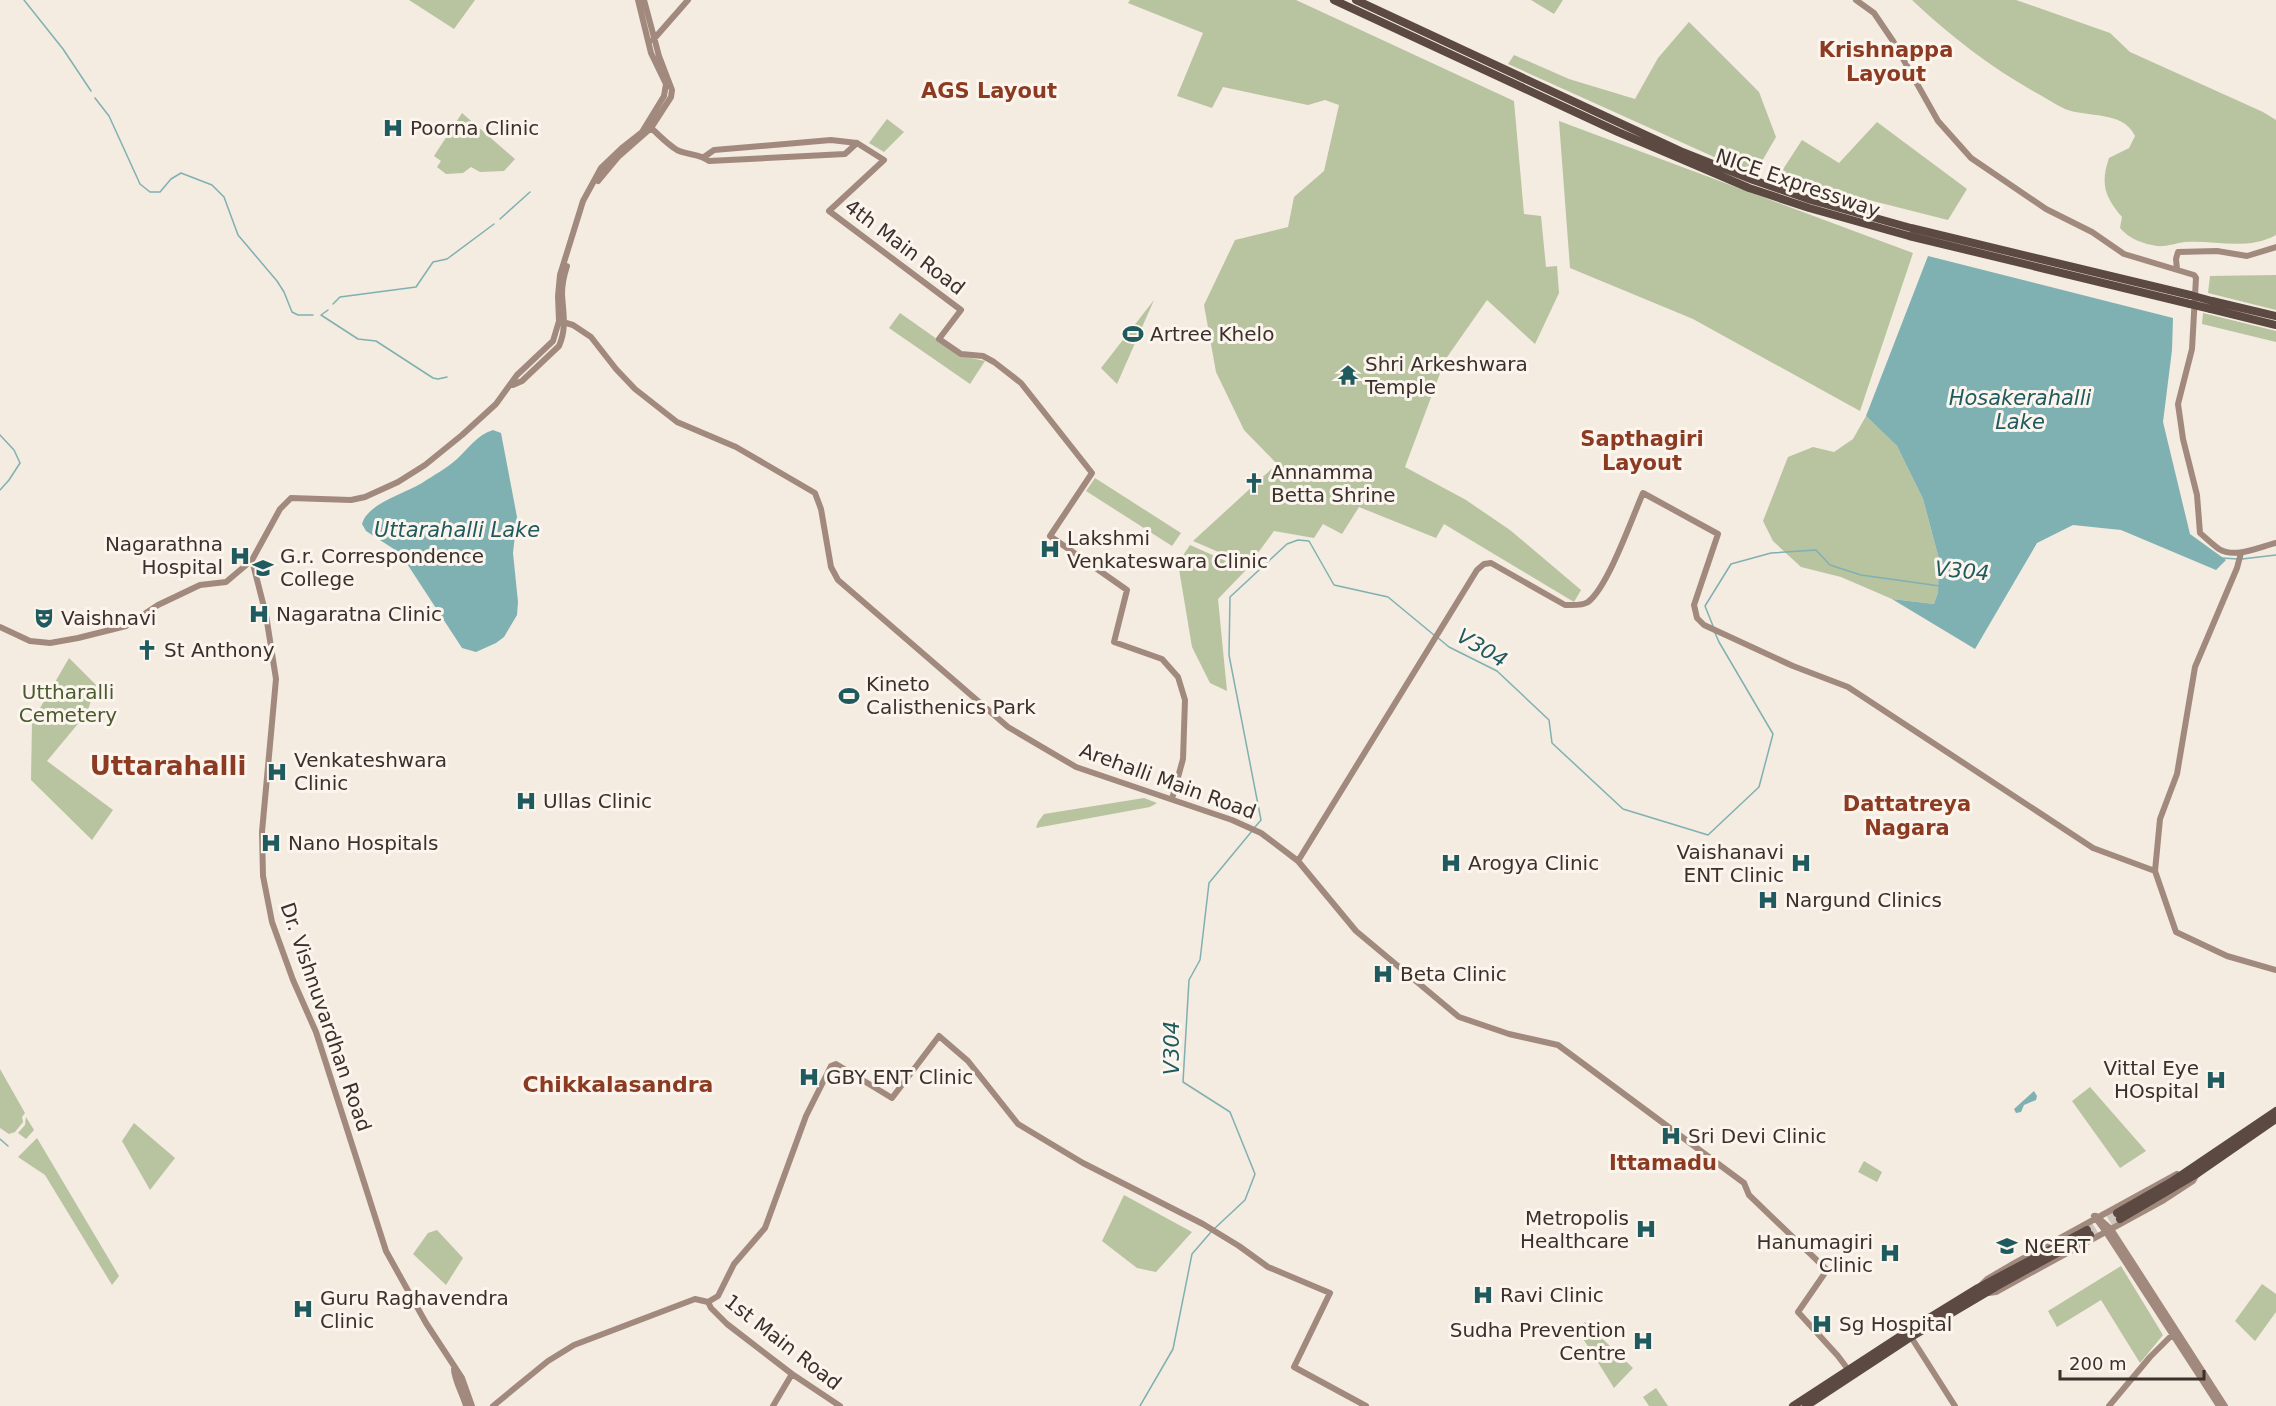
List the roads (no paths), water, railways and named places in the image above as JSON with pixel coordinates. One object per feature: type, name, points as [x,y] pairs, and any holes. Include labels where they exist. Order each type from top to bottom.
[{"type":"highway","name":"NICE Expressway","points":[[1334,0],[1618,132],[1749,188],[1899,234],[2190,299]]},
{"type":"highway","name":"NICE Expressway","points":[[1356,0],[1671,147],[1753,180],[1811,200],[1911,228],[2190,299],[2276,325]]},
{"type":"highway","name":"NICE Expressway","points":[[2211,305],[2276,316]]},
{"type":"highway","points":[[2198,1169],[2276,1110]]},
{"type":"highway","points":[[2119,1216],[2276,1119]]},
{"type":"highway","points":[[1806,1406],[1850,1373],[1980,1292],[2088,1233]]},
{"type":"highway","points":[[1793,1406],[1911,1337],[1980,1292]]},
{"type":"street","points":[[638,0],[649,45],[666,89],[649,126]]},
{"type":"street","points":[[0,627],[30,641],[50,643],[126,626],[170,598],[200,585],[226,582],[252,560],[280,509],[291,498],[351,500],[378,492],[425,465],[496,404],[512,385],[517,375],[553,341],[562,322],[559,282],[583,201],[601,168],[649,126],[670,97],[672,90],[654,39],[644,0]]},
{"type":"street","points":[[649,45],[688,0]]},
{"type":"street","points":[[1856,0],[1874,13],[1893,40],[1938,121],[1971,158],[2046,209],[2092,232],[2124,254],[2190,273],[2196,278],[2192,349],[2178,404],[2183,439],[2197,495],[2200,533],[2220,550],[2241,555],[2276,543]]},
{"type":"street","points":[[649,126],[676,149],[697,157],[704,157],[714,150],[752,146],[831,140],[857,143]]},
{"type":"street","points":[[704,157],[709,161],[726,161],[845,154],[857,143]]},
{"type":"street","name":"4th Main Road","points":[[857,143],[884,160],[829,211],[961,310],[939,339],[961,354],[983,356],[1021,383],[1092,473],[1050,536],[1127,590],[1114,642],[1162,659],[1178,676],[1185,700],[1184,754],[1172,799]]},
{"type":"street","points":[[2177,269],[2178,252],[2217,251],[2247,256],[2276,247]]},
{"type":"street","name":"Arehalli Main Road","points":[[562,322],[573,325],[591,338],[622,376],[677,422],[736,447],[815,493],[821,509],[831,567],[838,580],[910,640],[1004,724],[1076,767],[1172,799],[1261,833],[1298,861],[1356,931],[1459,1017],[1509,1034],[1557,1045],[1744,1182],[1749,1195],[1827,1270],[1798,1312],[1838,1356],[1850,1373]]},
{"type":"street","points":[[1298,861],[1431,641],[1477,570],[1487,562],[1494,564],[1565,605],[1588,602],[1603,583],[1643,493],[1718,534],[1694,606],[1697,618],[1704,625],[1793,666],[1848,687],[2093,848],[2155,871]]},
{"type":"street","points":[[2241,555],[2192,677],[2182,752],[2177,774],[2160,819],[2155,871],[2176,932],[2227,956],[2276,970]]},
{"type":"street","name":"Dr. Vishnuvardhan Road","points":[[252,560],[266,615],[276,679],[262,832],[263,876],[272,922],[292,980],[316,1032],[386,1251],[454,1369],[462,1378],[472,1406]]},
{"type":"street","points":[[493,1406],[563,1351],[578,1342],[695,1299],[708,1302],[718,1296],[734,1264],[765,1228],[806,1116],[830,1067],[835,1064],[892,1098],[939,1036],[968,1061],[1018,1124],[1083,1163],[1209,1227],[1268,1267],[1330,1293],[1294,1367],[1366,1406]]},
{"type":"street","points":[[2193,1164],[2198,1169],[2193,1181],[2108,1231],[1996,1292],[1980,1292],[1987,1279],[2096,1218],[2193,1164]]},
{"type":"street","points":[[2096,1218],[2108,1231],[2219,1406]]},
{"type":"street","name":"1st Main Road","points":[[708,1302],[720,1318],[792,1374],[840,1406]]},
{"type":"street","points":[[2109,1406],[2150,1357],[2174,1333]]},
{"type":"street","points":[[2174,1333],[2225,1406]]},
{"type":"street","points":[[1911,1337],[1954,1406]]},
{"type":"street","name":"Dr. Vishnuvardhan Road","points":[[454,1369],[453,1373],[461,1388],[466,1406]]},
{"type":"street","points":[[773,1406],[792,1374]]},
{"type":"water","name":"Hosakerahalli Lake","points":[[1928,256],[2173,318],[2172,350],[2163,422],[2190,534],[2226,560],[2216,570],[2121,530],[2073,525],[2037,543],[1975,649],[1892,599],[1934,604],[1938,592],[1939,559],[1923,499],[1897,446],[1866,416]]},
{"type":"water","name":"Uttarahalli Lake","points":[[493,430],[501,433],[517,517],[513,553],[518,602],[517,615],[504,637],[476,652],[462,648],[400,553],[366,531],[362,524],[371,510],[422,483],[457,459],[478,438]]},
{"type":"water","points":[[2034,1091],[2037,1096],[2036,1100],[2024,1105],[2021,1112],[2016,1113],[2014,1109]]},
{"type":"waterway","points":[[24,0],[63,49],[91,91]]},
{"type":"waterway","points":[[95,98],[109,116],[140,184],[150,192],[160,192],[171,179],[181,173],[212,185],[224,197],[238,235],[277,281],[292,312],[298,315],[313,315]]},
{"type":"waterway","points":[[500,219],[530,192]]},
{"type":"waterway","points":[[333,304],[340,297],[416,287],[433,262],[447,259],[494,224]]},
{"type":"waterway","points":[[328,310],[321,315],[358,339],[376,341],[433,378],[447,377]]},
{"type":"waterway","points":[[0,435],[14,450],[20,463],[0,490]]},
{"type":"waterway","name":"V304","points":[[1255,827],[1261,820],[1229,655],[1230,597],[1287,544],[1298,540],[1309,541],[1334,585],[1388,597],[1434,635]]},
{"type":"waterway","name":"V304","points":[[1713,626],[1705,606],[1731,564],[1771,553],[1816,550],[1830,565],[1861,575],[1940,586]]},
{"type":"waterway","name":"V304","points":[[2242,559],[2276,555]]},
{"type":"waterway","name":"V304","points":[[2221,558],[2238,559]]},
{"type":"waterway","name":"V304","points":[[1437,637],[1449,647],[1497,671],[1549,720],[1552,743],[1623,809],[1708,835],[1759,787],[1773,734],[1715,633]]},
{"type":"waterway","name":"V304","points":[[1214,1229],[1245,1200],[1255,1174],[1230,1112],[1183,1082],[1189,980],[1200,960],[1209,883],[1252,831]]},
{"type":"waterway","points":[[0,1139],[8,1146]]},
{"type":"waterway","name":"V304","points":[[1140,1406],[1173,1349],[1192,1254],[1211,1232]]},
{"type":"tunnel","points":[[2087,1230],[2117,1213]]},
{"type":"tunnel","points":[[2090,1235],[2120,1219]]},
{"type":"place","name":"Poorna Clinic","points":[[393,128]]},
{"type":"place","name":"Artree Khelo","points":[[1133,334]]},
{"type":"place","name":"Shri Arkeshwara Temple","points":[[1348,375]]},
{"type":"place","name":"Annamma Betta Shrine","points":[[1254,483]]},
{"type":"place","name":"Lakshmi Venkateswara Clinic","points":[[1050,549]]},
{"type":"place","name":"Nagarathna Hospital","points":[[240,556]]},
{"type":"place","name":"G.r. Correspondence College","points":[[263,568]]},
{"type":"place","name":"Nagaratna Clinic","points":[[259,614]]},
{"type":"place","name":"Vaishnavi","points":[[44,618]]},
{"type":"place","name":"St Anthony","points":[[147,650]]},
{"type":"place","name":"Kineto Calisthenics Park","points":[[849,696]]},
{"type":"place","name":"Venkateshwara Clinic","points":[[277,772]]},
{"type":"place","name":"Ullas Clinic","points":[[526,801]]},
{"type":"place","name":"Nano Hospitals","points":[[271,843]]},
{"type":"place","name":"Arogya Clinic","points":[[1451,863]]},
{"type":"place","name":"Vaishanavi ENT Clinic","points":[[1801,863]]},
{"type":"place","name":"Nargund Clinics","points":[[1768,900]]},
{"type":"place","name":"Beta Clinic","points":[[1383,974]]},
{"type":"place","name":"GBY ENT Clinic","points":[[809,1077]]},
{"type":"place","name":"Vittal Eye HOspital","points":[[2216,1080]]},
{"type":"place","name":"Sri Devi Clinic","points":[[1671,1136]]},
{"type":"place","name":"Metropolis Healthcare","points":[[1646,1229]]},
{"type":"place","name":"NCERT","points":[[2007,1246]]},
{"type":"place","name":"Hanumagiri Clinic","points":[[1890,1253]]},
{"type":"place","name":"Ravi Clinic","points":[[1483,1295]]},
{"type":"place","name":"Guru Raghavendra Clinic","points":[[303,1309]]},
{"type":"place","name":"Sg Hospital","points":[[1822,1324]]},
{"type":"place","name":"Sudha Prevention Centre","points":[[1643,1341]]},
{"type":"district","name":"Krishnappa Layout","points":[[1886,62]]},
{"type":"district","name":"AGS Layout","points":[[989,91]]},
{"type":"district","name":"Sapthagiri Layout","points":[[1642,451]]},
{"type":"district","name":"Uttarahalli","points":[[168,766]]},
{"type":"district","name":"Dattatreya Nagara","points":[[1907,816]]},
{"type":"district","name":"Chikkalasandra","points":[[618,1084]]},
{"type":"district","name":"Ittamadu","points":[[1663,1163]]},
{"type":"park label","name":"Uttharalli Cemetery","points":[[68,704]]}]
